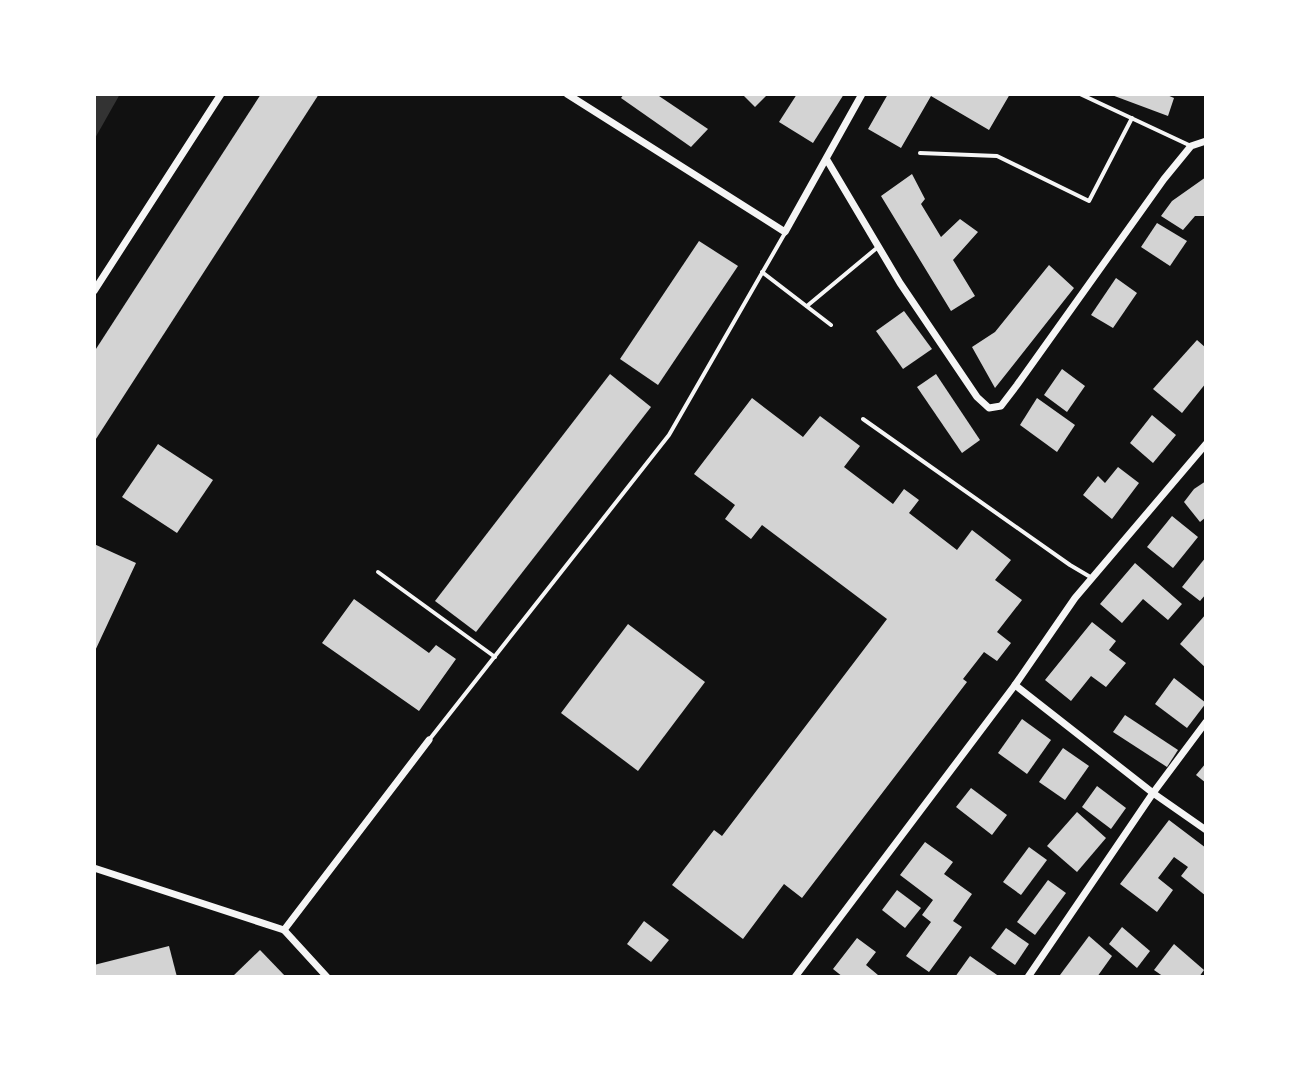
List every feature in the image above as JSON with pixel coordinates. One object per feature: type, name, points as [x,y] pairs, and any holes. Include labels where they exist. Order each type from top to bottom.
[{"type":"street","points":[[94,291],[221,94]]},
{"type":"street","points":[[567,94],[785,232],[862,94]]},
{"type":"street","points":[[827,160],[878,247],[977,397],[989,408],[1001,406],[1164,179],[1191,146],[1206,141]]},
{"type":"street","points":[[809,977],[797,974],[1015,685],[1075,598],[1206,444]]},
{"type":"street","points":[[1015,685],[1153,793],[1206,830]]},
{"type":"street","points":[[1028,977],[1153,793],[1206,722]]},
{"type":"street","points":[[284,930],[429,740]]},
{"type":"street","points":[[94,868],[284,930],[327,977]]},
{"type":"lane","points":[[1080,94],[1191,146]]},
{"type":"lane","points":[[920,153],[997,156],[1089,201],[1132,118]]},
{"type":"lane","points":[[429,740],[669,435],[785,232]]},
{"type":"lane","points":[[807,306],[878,247]]},
{"type":"lane","points":[[762,272],[831,325]]},
{"type":"lane","points":[[863,419],[1092,578]]},
{"type":"lane","points":[[378,572],[495,657]]},
{"type":"shaded area","points":[[94,94],[120,94],[94,140]]},
{"type":"building","points":[[261,94],[319,94],[94,442],[94,352]]},
{"type":"building","points":[[624,94],[656,94],[708,129],[691,147],[621,98]]},
{"type":"building","points":[[742,94],[764,94],[766,96],[755,107]]},
{"type":"building","points":[[797,94],[844,94],[813,143],[779,122]]},
{"type":"building","points":[[888,94],[1010,94],[989,130],[931,96],[901,148],[868,129]]},
{"type":"building","points":[[1109,94],[1165,94],[1174,98],[1168,116]]},
{"type":"building","points":[[912,174],[925,199],[921,204],[941,237],[960,219],[978,232],[953,260],[975,296],[951,311],[881,196]]},
{"type":"building","points":[[1206,177],[1206,216],[1195,216],[1183,230],[1161,216],[1172,201]]},
{"type":"building","points":[[1157,223],[1187,241],[1170,266],[1141,247]]},
{"type":"building","points":[[699,241],[738,266],[658,385],[620,359]]},
{"type":"building","points":[[1049,265],[1074,288],[995,388],[972,347],[995,332]]},
{"type":"building","points":[[1116,278],[1137,293],[1113,328],[1091,315]]},
{"type":"building","points":[[904,311],[932,349],[903,369],[876,331]]},
{"type":"building","points":[[1197,340],[1206,348],[1206,383],[1182,413],[1153,389]]},
{"type":"building","points":[[1062,369],[1085,386],[1067,412],[1044,395]]},
{"type":"building","points":[[610,374],[651,407],[476,632],[435,601]]},
{"type":"building","points":[[936,374],[980,440],[962,453],[917,387]]},
{"type":"building","points":[[752,398],[803,437],[820,416],[860,446],[844,467],[893,504],[904,489],[919,500],[909,513],[957,550],[972,530],[1011,560],[995,580],[1022,600],[997,632],[1011,643],[997,661],[984,652],[963,679],[967,682],[802,898],[784,884],[743,939],[672,885],[714,830],[722,836],[887,619],[762,525],[751,539],[725,519],[735,505],[694,474]]},
{"type":"building","points":[[1037,398],[1075,425],[1057,452],[1020,425]]},
{"type":"building","points":[[1152,415],[1176,435],[1153,463],[1130,443]]},
{"type":"building","points":[[158,444],[213,480],[177,533],[122,497]]},
{"type":"building","points":[[1118,467],[1139,483],[1112,519],[1083,495],[1098,476],[1105,483]]},
{"type":"building","points":[[1206,481],[1206,517],[1200,522],[1184,502],[1194,489]]},
{"type":"building","points":[[1172,516],[1198,537],[1173,568],[1147,547]]},
{"type":"building","points":[[94,544],[136,563],[94,653]]},
{"type":"building","points":[[1206,557],[1206,594],[1200,601],[1182,587]]},
{"type":"building","points":[[1135,563],[1182,604],[1168,620],[1143,599],[1122,623],[1100,604]]},
{"type":"building","points":[[354,599],[429,653],[436,645],[456,659],[419,711],[322,643]]},
{"type":"building","points":[[1206,614],[1206,668],[1180,644]]},
{"type":"building","points":[[1092,622],[1116,641],[1109,650],[1126,663],[1106,687],[1091,676],[1071,701],[1045,680]]},
{"type":"building","points":[[628,624],[705,682],[638,771],[561,713]]},
{"type":"building","points":[[1174,678],[1206,703],[1187,728],[1155,704]]},
{"type":"building","points":[[1125,715],[1178,750],[1167,767],[1113,732]]},
{"type":"building","points":[[1022,719],[1051,740],[1027,774],[998,753]]},
{"type":"building","points":[[1063,748],[1089,766],[1065,800],[1039,782]]},
{"type":"building","points":[[1206,763],[1206,783],[1196,775]]},
{"type":"building","points":[[1097,786],[1126,808],[1111,829],[1082,807]]},
{"type":"building","points":[[971,788],[1007,815],[992,835],[956,807]]},
{"type":"building","points":[[1077,812],[1106,838],[1077,872],[1047,846]]},
{"type":"building","points":[[1169,820],[1206,848],[1206,896],[1181,876],[1188,867],[1174,857],[1158,878],[1173,890],[1157,912],[1120,884]]},
{"type":"building","points":[[925,842],[953,862],[944,874],[972,894],[953,921],[962,927],[929,972],[906,956],[931,922],[922,915],[933,900],[900,875]]},
{"type":"building","points":[[1029,847],[1047,860],[1021,895],[1003,882]]},
{"type":"building","points":[[1048,880],[1066,893],[1035,935],[1017,922]]},
{"type":"building","points":[[897,890],[921,908],[905,928],[882,910]]},
{"type":"building","points":[[644,921],[669,940],[651,962],[627,944]]},
{"type":"building","points":[[1122,927],[1150,951],[1137,968],[1109,944]]},
{"type":"building","points":[[1006,928],[1029,944],[1015,965],[991,948]]},
{"type":"building","points":[[1089,936],[1112,956],[1097,977],[1062,977],[1060,975]]},
{"type":"building","points":[[857,938],[876,952],[866,965],[877,977],[843,977],[833,969]]},
{"type":"building","points":[[1174,944],[1204,970],[1199,977],[1164,977],[1154,970]]},
{"type":"building","points":[[169,946],[177,977],[94,977],[94,965]]},
{"type":"building","points":[[260,950],[286,977],[232,977]]},
{"type":"building","points":[[970,956],[1000,977],[955,977]]}]
